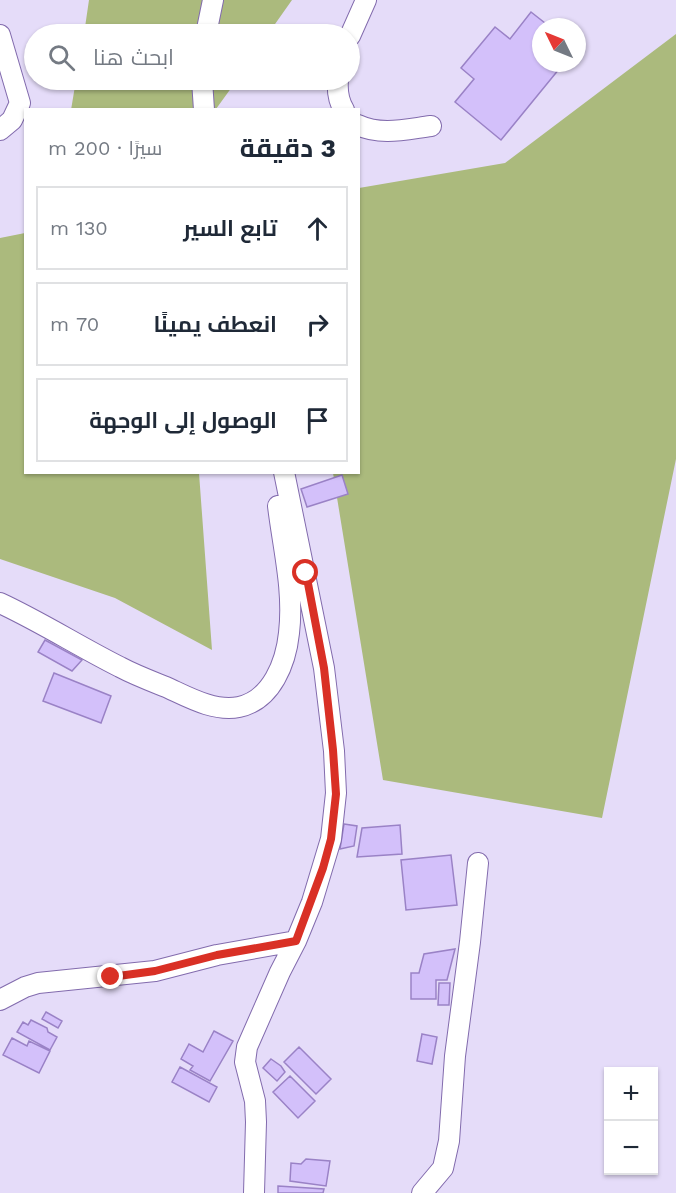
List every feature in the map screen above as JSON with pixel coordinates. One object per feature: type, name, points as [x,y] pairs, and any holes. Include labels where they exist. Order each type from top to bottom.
[{"type":"street","points":[[208,24],[213,0]]},
{"type":"street","points":[[355,24],[366,0]]},
{"type":"street","points":[[0,34],[20,103],[12,120],[0,130]]},
{"type":"street","points":[[203,90],[204,108]]},
{"type":"street","points":[[338,90],[343,108]]},
{"type":"street","points":[[360,126],[373,130],[392,131],[431,126]]},
{"type":"street","points":[[0,603],[121,668],[200,702],[224,708],[240,707],[252,702],[275,680],[284,660],[289,634],[288,580],[274,474]]},
{"type":"street","points":[[254,1193],[255,1101],[245,1062],[247,1047],[279,972],[296,941],[323,868],[331,839],[336,794],[324,668],[284,474]]},
{"type":"street","points":[[422,1193],[443,1168],[449,1141],[455,1056],[471,942],[478,863]]},
{"type":"street","points":[[0,1000],[38,983],[155,971],[217,955],[296,941]]},
{"type":"green space","points":[[89,0],[292,0],[275,24],[85,24]]},
{"type":"green space","points":[[676,34],[676,459],[602,818],[383,780],[333,474],[360,474],[360,188],[505,163]]},
{"type":"green space","points":[[74,90],[230,90],[217,108],[71,108]]},
{"type":"green space","points":[[24,233],[24,474],[199,474],[212,650],[115,598],[0,559],[0,238]]},
{"type":"building","points":[[531,12],[539,18],[532,18],[532,72],[557,72],[501,140],[455,102],[474,79],[461,68],[495,27],[510,39]]},
{"type":"building","points":[[342,475],[348,494],[307,507],[301,489]]},
{"type":"building","points":[[45,640],[82,660],[72,671],[38,652]]},
{"type":"building","points":[[54,673],[111,696],[101,723],[43,701]]},
{"type":"building","points":[[344,824],[357,826],[354,846],[340,849]]},
{"type":"building","points":[[400,825],[402,854],[357,857],[362,828]]},
{"type":"building","points":[[451,855],[457,905],[406,910],[401,860]]},
{"type":"building","points":[[455,949],[447,980],[436,980],[436,999],[411,999],[411,973],[419,973],[424,954]]},
{"type":"building","points":[[439,983],[450,983],[449,1005],[438,1005]]},
{"type":"building","points":[[46,1012],[62,1021],[58,1028],[42,1019]]},
{"type":"building","points":[[31,1020],[47,1028],[48,1032],[57,1037],[50,1050],[17,1032],[23,1022],[28,1025]]},
{"type":"building","points":[[214,1031],[233,1041],[210,1081],[190,1070],[193,1066],[181,1059],[189,1044],[203,1052]]},
{"type":"building","points":[[422,1034],[437,1037],[432,1064],[417,1061]]},
{"type":"building","points":[[12,1038],[27,1046],[29,1041],[50,1051],[39,1073],[3,1055]]},
{"type":"building","points":[[299,1047],[331,1079],[316,1094],[284,1062]]},
{"type":"building","points":[[271,1059],[285,1072],[277,1081],[263,1068]]},
{"type":"building","points":[[180,1067],[217,1087],[209,1102],[172,1082]]},
{"type":"building","points":[[290,1076],[315,1101],[298,1118],[273,1092]]},
{"type":"building","points":[[306,1159],[330,1161],[326,1186],[290,1181],[291,1163],[301,1164]]},
{"type":"building","points":[[278,1186],[324,1189],[323,1193],[278,1193]]},
{"type":"route","points":[[111,977],[155,971],[217,955],[296,941],[312,902],[331,839],[336,794],[324,668],[306,573]]}]
